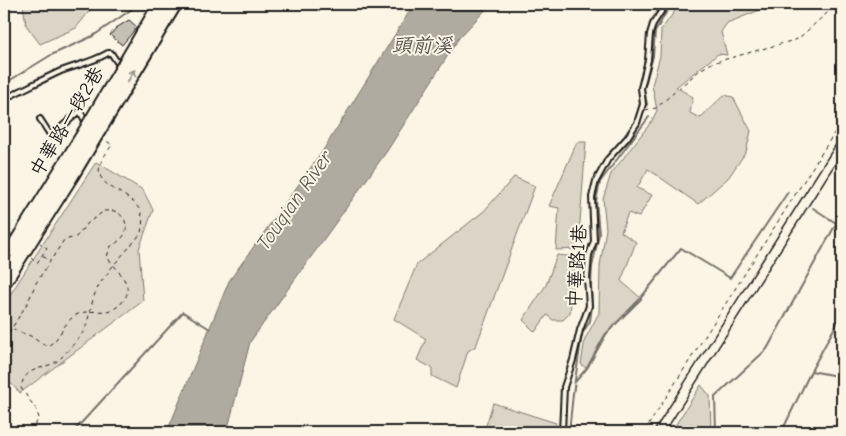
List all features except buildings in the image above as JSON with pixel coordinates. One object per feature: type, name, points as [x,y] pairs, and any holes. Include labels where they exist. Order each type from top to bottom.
[{"type":"highway","points":[[4,264],[82,138],[161,4]]},
{"type":"highway","points":[[4,281],[174,4]]},
{"type":"street","name":"中華路一段2巷","points":[[4,254],[156,4]]},
{"type":"street","points":[[659,432],[842,144]]},
{"type":"lane","points":[[640,112],[643,104],[641,88],[648,60],[650,34],[653,24],[666,4]]},
{"type":"lane","points":[[4,99],[61,71],[97,60],[108,53],[111,53],[119,65]]},
{"type":"lane","points":[[40,119],[51,136],[80,111],[85,121]]},
{"type":"lane","name":"中華路1巷","points":[[562,432],[564,387],[580,330],[589,306],[587,278],[589,256],[594,241],[592,197],[596,181],[608,159],[632,131],[637,123],[640,112]]},
{"type":"path","points":[[640,112],[656,108],[700,70],[712,63],[798,39],[837,4]]},
{"type":"path","points":[[644,432],[842,121]]},
{"type":"path","points":[[30,432],[39,418],[36,409],[21,388],[22,382],[27,374],[59,360],[84,329],[97,288],[141,234],[143,222],[140,210],[134,201],[107,185],[102,177],[100,164],[112,145],[103,138]]},
{"type":"path","points":[[4,339],[28,302],[36,283],[64,240],[76,237],[88,223],[104,211],[116,211],[126,224],[126,233],[120,241],[110,247],[107,258],[123,278],[127,287],[126,298],[118,307],[107,311],[89,312],[75,316],[61,330],[56,342],[47,346],[37,342],[29,335],[20,334],[12,328]]},
{"type":"path","points":[[27,256],[37,263],[42,256],[47,248],[37,241]]},
{"type":"path","points":[[42,256],[50,262]]},
{"type":"shaded area","points":[[23,4],[95,4],[76,28],[40,44],[26,25]]},
{"type":"shaded area","points":[[680,4],[763,4],[760,10],[727,23],[721,32],[727,55],[718,54],[676,87],[693,97],[690,113],[700,118],[724,95],[733,97],[751,131],[746,152],[728,178],[698,204],[648,169],[637,188],[652,195],[639,217],[628,213],[621,232],[636,242],[621,281],[642,299],[608,332],[587,369],[581,364],[585,339],[599,313],[600,266],[606,229],[603,199],[611,174],[652,121],[657,110],[652,85],[660,56],[661,30]]},
{"type":"shaded area","points":[[577,142],[586,142],[578,249],[556,250],[559,208],[549,206]]},
{"type":"shaded area","points":[[96,162],[143,190],[153,210],[139,249],[143,301],[20,393],[4,376],[4,304]]},
{"type":"shaded area","points":[[514,177],[535,186],[476,346],[468,351],[456,388],[432,376],[432,368],[417,360],[426,339],[394,319],[417,264],[484,211]]},
{"type":"shaded area","points":[[557,255],[576,257],[570,313],[563,320],[553,320],[547,315],[535,332],[523,320],[546,285]]},
{"type":"shaded area","points":[[701,385],[710,396],[711,432],[671,432]]},
{"type":"shaded area","points":[[493,403],[556,423],[554,432],[484,432]]},
{"type":"water","name":"頭前溪","points":[[414,4],[491,4],[459,38],[387,151],[250,342],[227,432],[167,432],[229,281],[322,152]]},
{"type":"waterway","points":[[4,84],[51,55],[93,36],[132,9],[135,4]]},
{"type":"waterway","points":[[647,105],[644,89],[653,56],[655,32],[671,4]]},
{"type":"waterway","points":[[569,432],[582,334],[590,321],[592,306],[592,267],[599,234],[596,201],[600,182],[649,117]]},
{"type":"waterway","points":[[576,381],[587,368],[605,335],[639,300],[681,248],[730,278],[788,192]]},
{"type":"waterway","points":[[813,208],[836,223]]},
{"type":"waterway","points":[[716,432],[715,397],[767,349],[842,213]]},
{"type":"waterway","points":[[73,432],[183,312],[210,329]]},
{"type":"waterway","points":[[842,314],[811,371],[842,377]]},
{"type":"waterway","points":[[770,432],[773,429],[784,427],[811,371]]},
{"type":"waterway","points":[[841,432],[839,382],[842,377]]},
{"type":"water label","name":"Touqian River","points":[[294,200]]}]
